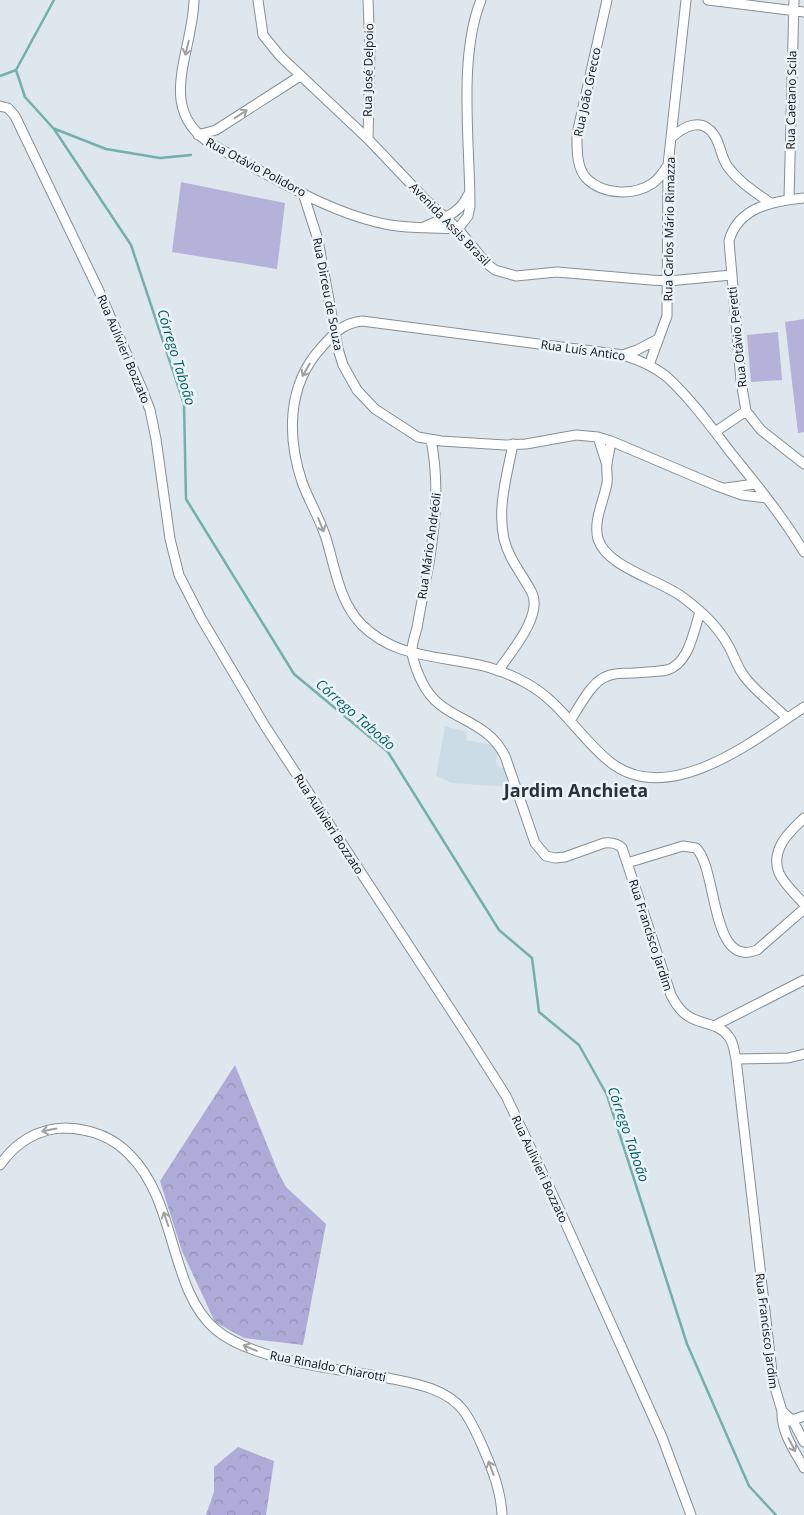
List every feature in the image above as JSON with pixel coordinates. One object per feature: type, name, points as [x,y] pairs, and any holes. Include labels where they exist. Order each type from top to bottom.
[{"type":"street","name":"Rua Otávio Polidoro","points":[[194,0],[190,37],[182,71],[180,96],[186,120],[198,135],[219,148],[338,210],[387,225],[406,228],[458,229]]},
{"type":"street","name":"Avenida Assis Brasil","points":[[258,0],[263,35],[270,45],[300,76],[368,139],[426,200],[458,229],[495,270],[505,274],[526,276],[558,272],[668,281],[731,275]]},
{"type":"street","name":"Rua José Delpoio","points":[[368,0],[370,49],[368,139]]},
{"type":"street","points":[[458,229],[468,216],[470,210],[469,55],[473,26],[481,0]]},
{"type":"street","name":"Rua João Grecco","points":[[607,0],[577,134],[576,150],[580,166],[586,178],[597,186],[620,192],[631,191],[653,183],[668,165]]},
{"type":"street","name":"Rua Carlos Mário Rimazza","points":[[649,365],[667,316],[668,165],[686,0]]},
{"type":"street","points":[[708,0],[804,12]]},
{"type":"street","name":"Rua Caetano Scila","points":[[789,199],[794,0]]},
{"type":"street","points":[[198,135],[216,130],[300,76]]},
{"type":"street","name":"Rua Aulivieri Bozzato","points":[[0,106],[8,108],[15,116],[142,389],[150,410],[156,439],[170,539],[179,575],[201,618],[265,726],[506,1096],[662,1437],[691,1515]]},
{"type":"street","points":[[671,138],[687,126],[696,125],[709,130],[714,135],[721,155],[731,171],[754,192],[770,202],[804,198]]},
{"type":"street","points":[[216,130],[219,148]]},
{"type":"street","name":"Rua Otávio Polidoro","points":[[421,228],[459,210],[464,205],[470,190]]},
{"type":"street","name":"Rua Dirceu de Souza","points":[[303,193],[318,240],[338,349],[343,365],[357,390],[384,416],[418,437],[431,440],[526,444],[576,435],[598,437],[612,441],[742,495],[766,498]]},
{"type":"street","name":"Rua Otávio Peretti","points":[[770,202],[746,216],[732,231],[729,242],[741,381],[746,411],[761,430],[804,464]]},
{"type":"street","name":"Rua Luís Antico","points":[[336,332],[352,322],[362,321],[623,355],[649,365],[667,378],[715,432],[787,525],[804,552]]},
{"type":"street","points":[[336,332],[317,353],[306,369],[297,391],[292,425],[298,470],[322,525],[339,585],[352,613],[361,624],[389,645],[412,652],[470,663],[498,671],[527,683],[542,694],[610,762],[633,774],[663,777],[697,770],[737,752],[804,708]]},
{"type":"street","points":[[623,355],[638,350],[659,338]]},
{"type":"street","points":[[715,432],[746,411]]},
{"type":"street","points":[[598,437],[607,465],[608,480],[597,526],[598,538],[607,554],[616,561],[679,594],[700,612],[721,634],[747,680],[787,718]]},
{"type":"street","name":"Rua Mário Andréoli","points":[[412,652],[430,559],[436,509],[435,461],[431,440]]},
{"type":"street","points":[[607,465],[612,441]]},
{"type":"street","points":[[498,671],[524,633],[532,618],[534,608],[533,596],[510,556],[504,537],[503,499],[513,444]]},
{"type":"street","points":[[723,488],[755,484]]},
{"type":"street","points":[[570,721],[592,688],[601,679],[614,674],[669,669],[678,664],[684,656],[700,612]]},
{"type":"street","name":"Rua Francisco Jardim","points":[[412,652],[428,694],[443,708],[480,728],[499,746],[505,756],[535,843],[546,856],[564,857],[611,842],[618,844],[622,848],[671,995],[676,1004],[689,1017],[722,1030],[733,1043],[773,1381],[782,1410],[781,1422]]},
{"type":"street","points":[[804,818],[787,834],[778,851],[777,862],[779,873],[804,904]]},
{"type":"street","points":[[627,863],[683,846],[696,848],[705,860],[721,929],[729,944],[740,952],[757,950],[804,909]]},
{"type":"street","points":[[714,1026],[804,980]]},
{"type":"street","points":[[736,1060],[788,1058],[804,1054]]},
{"type":"street","name":"Rua Rinaldo Chiarotti","points":[[0,1165],[7,1155],[22,1142],[37,1133],[54,1128],[76,1129],[100,1134],[121,1146],[140,1165],[149,1179],[161,1205],[193,1298],[204,1317],[215,1329],[230,1340],[279,1358],[412,1383],[434,1390],[450,1398],[462,1409],[476,1430],[498,1489],[502,1515]]},
{"type":"street","name":"Rua Francisco Jardim","points":[[782,1410],[792,1421],[804,1442]]},
{"type":"street","points":[[804,1416],[792,1421],[781,1422],[804,1468]]},
{"type":"shaded area","points":[[181,182],[285,203],[277,269],[172,252]]},
{"type":"shaded area","points":[[804,319],[804,432],[798,433],[785,322]]},
{"type":"shaded area","points":[[778,332],[782,380],[751,382],[747,335]]},
{"type":"shaded area","points":[[445,726],[467,732],[466,740],[492,745],[498,753],[496,761],[498,767],[504,768],[509,787],[452,783],[436,776]]},
{"type":"green space","points":[[235,1065],[278,1172],[286,1187],[326,1224],[303,1345],[244,1338],[215,1322],[182,1251],[160,1181]]},
{"type":"green space","points":[[238,1447],[274,1461],[266,1515],[206,1515],[214,1492],[214,1467]]},
{"type":"waterway","name":"Córrego Taboão","points":[[54,0],[16,70],[25,97],[54,129],[131,245],[184,404],[186,499],[294,674],[388,752],[499,930],[532,958],[539,1012],[579,1045],[607,1095],[687,1344],[749,1486],[776,1515]]},
{"type":"waterway","points":[[0,76],[16,70]]},
{"type":"waterway","points":[[55,129],[106,149],[160,158],[191,155]]},
{"type":"district","name":"Jardim Anchieta","points":[[576,790]]}]
